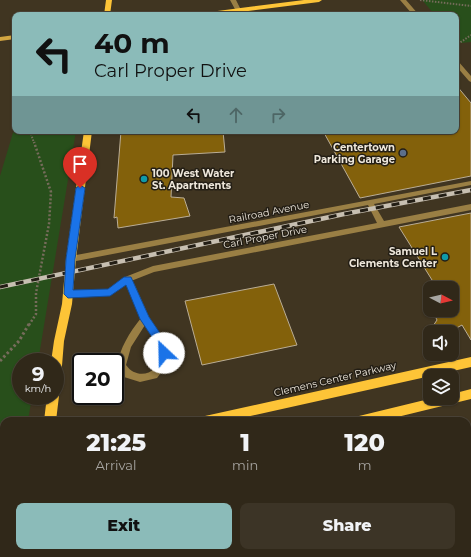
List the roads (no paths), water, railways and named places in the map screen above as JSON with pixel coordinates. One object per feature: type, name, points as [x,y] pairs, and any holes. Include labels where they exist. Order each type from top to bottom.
[{"type":"main road","points":[[107,12],[109,0]]},
{"type":"main road","points":[[224,12],[319,0]]},
{"type":"main road","points":[[0,39],[12,37]]},
{"type":"main road","points":[[58,353],[68,294],[71,259],[88,134]]},
{"type":"main road","name":"Clemens Center Parkway","points":[[223,417],[471,362]]},
{"type":"main road","points":[[376,417],[471,394]]},
{"type":"main road","points":[[50,417],[52,405]]},
{"type":"street","points":[[233,0],[238,10]]},
{"type":"street","points":[[403,0],[413,12]]},
{"type":"street","points":[[459,66],[471,80]]},
{"type":"street","name":"Railroad Avenue","points":[[71,259],[471,183]]},
{"type":"street","points":[[370,203],[382,224]]},
{"type":"street","name":"Carl Proper Drive","points":[[68,294],[110,292],[128,279],[153,269],[471,207]]},
{"type":"street","points":[[128,279],[145,319],[161,342],[164,353],[162,366],[154,375],[140,378],[127,374],[121,366],[122,357],[132,336],[145,319]]},
{"type":"railway","points":[[0,287],[344,214],[471,190]]},
{"type":"place","name":"Centertown Parking Garage","points":[[403,153]]},
{"type":"place","name":"100 West Water St. Apartments","points":[[144,179]]},
{"type":"place","name":"Samuel L Clements Center","points":[[445,257]]}]
